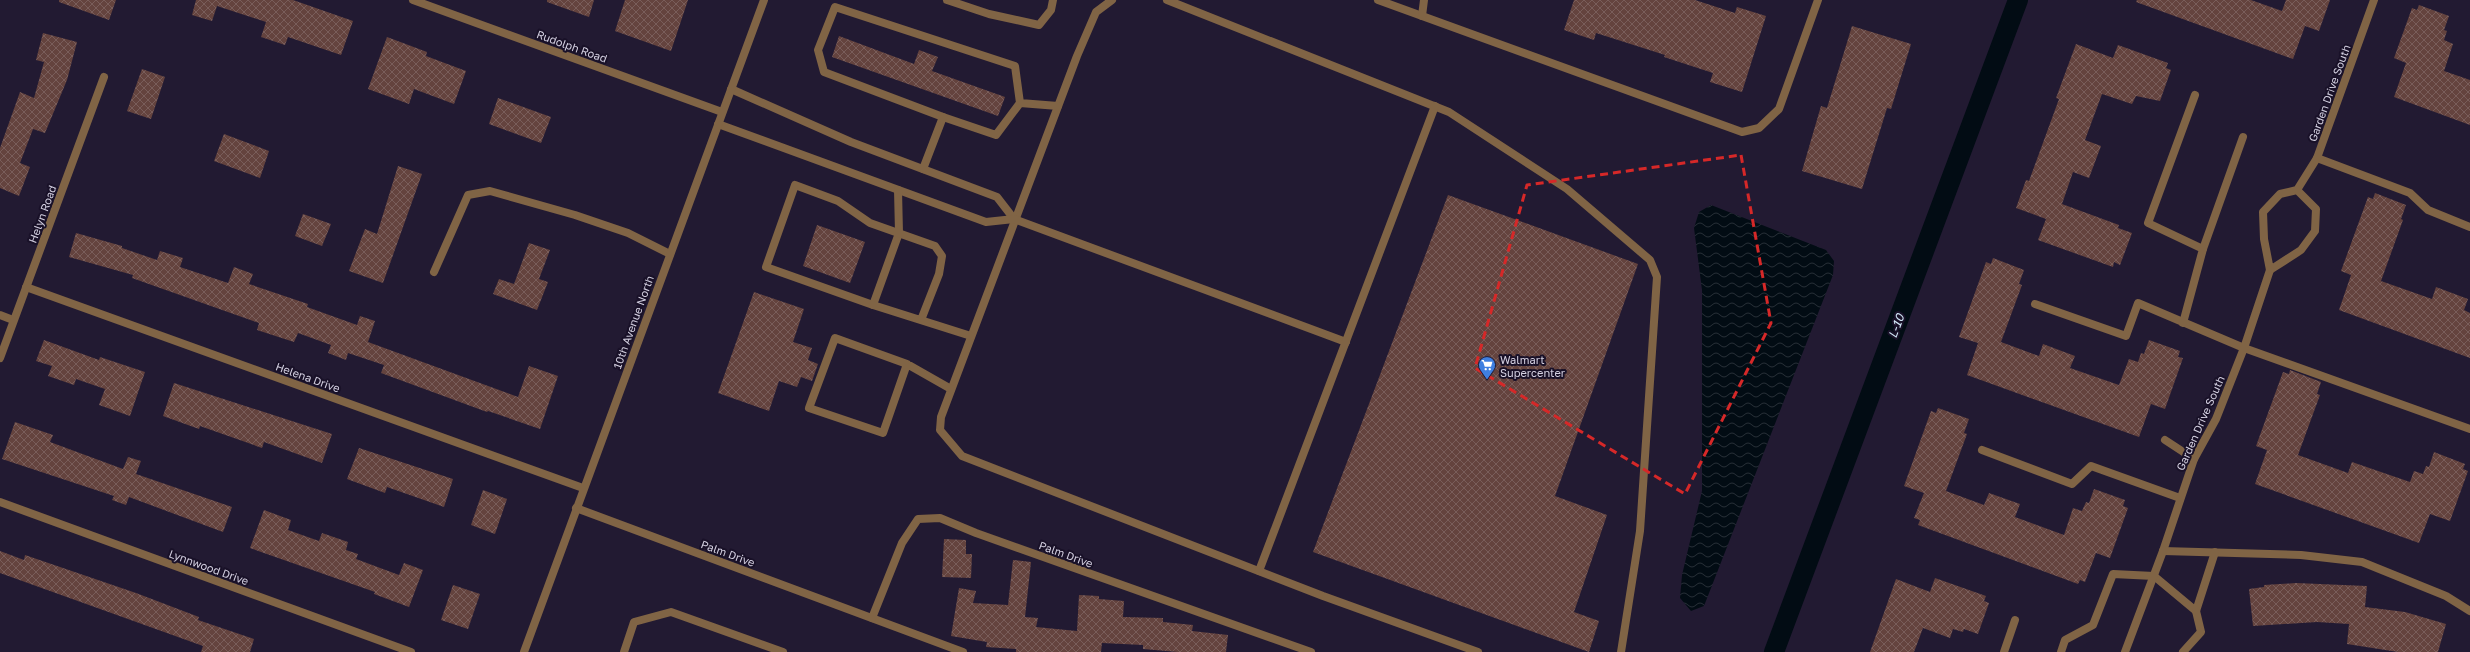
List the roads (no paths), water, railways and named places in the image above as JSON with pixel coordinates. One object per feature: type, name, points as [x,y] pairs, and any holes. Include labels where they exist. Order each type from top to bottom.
[{"type":"street","name":"Rudolph Road","points":[[413,0],[722,112]]},
{"type":"street","name":"10th Avenue North","points":[[524,652],[583,488],[764,0]]},
{"type":"street","points":[[947,0],[989,14],[1039,25],[1051,10],[1053,0]]},
{"type":"street","points":[[1112,0],[1096,12],[1058,106],[970,336],[941,417],[940,430],[962,456],[1259,571],[1478,652]]},
{"type":"street","points":[[1167,0],[1449,112],[1567,189],[1650,260],[1657,277],[1640,530],[1621,652]]},
{"type":"street","points":[[1378,0],[1742,132],[1759,128],[1780,109],[1818,0]]},
{"type":"street","points":[[1422,16],[1424,0]]},
{"type":"street","name":"Garden Drive South","points":[[2124,652],[2154,576],[2194,459],[2216,419],[2244,348],[2270,270],[2264,239],[2263,212],[2280,194],[2297,190],[2317,158],[2374,0]]},
{"type":"street","points":[[835,7],[1015,66],[1020,103],[996,135],[943,117],[824,72],[818,50],[835,7]]},
{"type":"street","name":"Helyn Road","points":[[0,358],[104,77]]},
{"type":"street","points":[[731,90],[851,142],[997,197],[1014,219]]},
{"type":"street","points":[[2195,95],[2148,224],[2203,250]]},
{"type":"street","points":[[1020,103],[1058,106]]},
{"type":"street","points":[[1259,571],[1436,106]]},
{"type":"street","points":[[923,169],[943,117]]},
{"type":"street","points":[[718,124],[986,222],[1014,219],[1346,342]]},
{"type":"street","points":[[2183,323],[2203,250],[2243,137]]},
{"type":"street","points":[[2317,158],[2410,193],[2428,210],[2470,226]]},
{"type":"street","points":[[921,320],[939,274],[942,256],[935,246],[870,223],[838,201],[795,185],[766,267],[873,305],[970,336]]},
{"type":"street","points":[[873,305],[899,233],[898,190]]},
{"type":"street","points":[[2270,270],[2300,250],[2315,232],[2316,209],[2297,190]]},
{"type":"street","points":[[434,272],[468,195],[490,191],[575,215],[628,233],[670,254]]},
{"type":"street","name":"Helena Drive","points":[[26,287],[583,488]]},
{"type":"street","points":[[2035,304],[2126,336],[2138,304],[2244,348],[2470,429]]},
{"type":"street","points":[[0,315],[14,320]]},
{"type":"street","points":[[907,364],[883,433],[809,408],[835,338],[907,364],[951,389]]},
{"type":"street","points":[[2165,440],[2194,459]]},
{"type":"street","points":[[1982,450],[2072,484],[2091,466],[2180,498]]},
{"type":"street","name":"Lynnwood Drive","points":[[0,502],[411,652]]},
{"type":"street","name":"Palm Drive","points":[[576,508],[963,652]]},
{"type":"street","name":"Palm Drive","points":[[872,618],[902,543],[918,519],[940,518],[976,533],[1311,652]]},
{"type":"street","points":[[2163,551],[2301,555],[2362,562],[2446,596],[2470,611]]},
{"type":"street","points":[[2183,652],[2201,632],[2196,611],[2215,552]]},
{"type":"street","points":[[2061,652],[2065,640],[2092,625],[2113,574],[2154,576],[2196,611]]},
{"type":"street","points":[[624,652],[634,622],[672,612],[783,652]]},
{"type":"street","points":[[2004,652],[2015,620]]},
{"type":"water","points":[[1711,205],[1826,250],[1834,261],[1833,275],[1704,606],[1691,611],[1680,598],[1682,575],[1702,491],[1702,290],[1694,228],[1699,212]]},
{"type":"waterway","name":"L-10","points":[[1774,652],[2018,0]]},
{"type":"place","name":"Walmart Supercenter","points":[[1487,380]]}]
